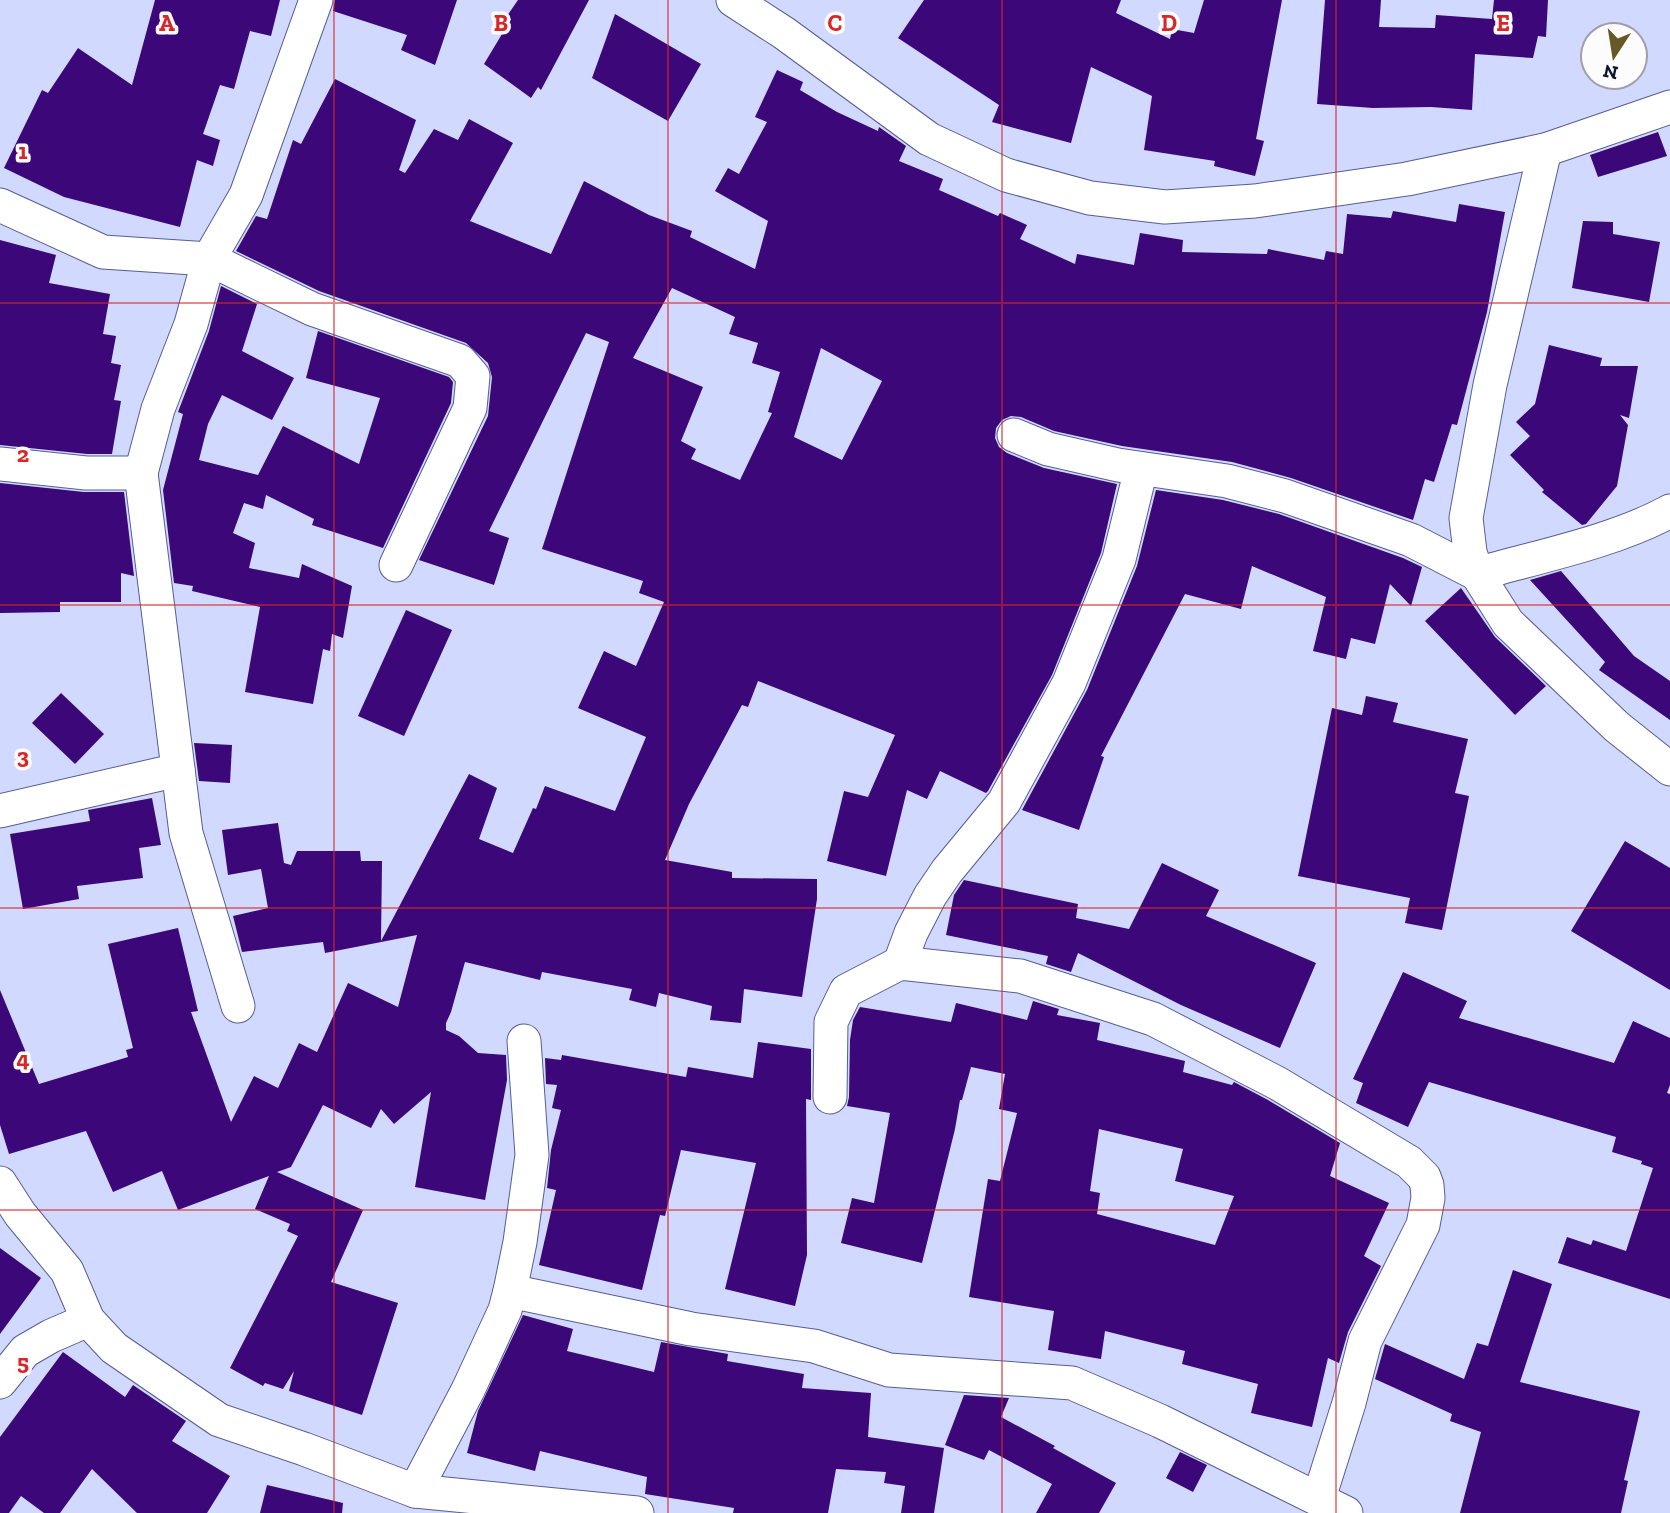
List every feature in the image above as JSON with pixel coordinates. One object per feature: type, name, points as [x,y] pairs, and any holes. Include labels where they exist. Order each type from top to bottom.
[{"type":"street","points":[[238,1006],[186,833],[141,473],[158,409],[191,324],[209,259],[246,195],[316,0]]},
{"type":"street","points":[[733,0],[784,33],[929,139],[1006,175],[1090,198],[1165,207],[1255,201],[1407,179],[1545,150],[1670,107]]},
{"type":"street","points":[[1545,150],[1490,385],[1466,518],[1470,552],[1477,573],[1508,623],[1617,727],[1670,769]]},
{"type":"street","points":[[0,205],[103,252],[209,259],[312,309],[460,361],[473,376],[470,408],[396,565]]},
{"type":"street","points":[[1014,435],[1048,449],[1141,469],[1227,481],[1285,496],[1411,540],[1477,573],[1573,547],[1653,521],[1670,511]]},
{"type":"street","points":[[0,464],[86,473],[141,473]]},
{"type":"street","points":[[900,963],[911,933],[930,896],[947,871],[1004,802],[1069,683],[1119,559],[1141,469]]},
{"type":"street","points":[[0,811],[178,771]]},
{"type":"street","points":[[510,1291],[691,1329],[814,1346],[890,1370],[1072,1383],[1160,1421],[1332,1506],[1349,1403],[1364,1341],[1423,1225],[1428,1198],[1427,1185],[1424,1177],[1409,1162],[1277,1083],[1153,1019],[1020,976],[900,963],[846,991],[831,1022],[830,1097]]},
{"type":"street","points":[[415,1491],[468,1390],[505,1310],[510,1291],[532,1155],[524,1041]]},
{"type":"street","points":[[0,1182],[20,1214],[67,1271],[88,1320],[114,1348],[219,1420],[415,1491],[637,1513]]},
{"type":"street","points":[[0,1382],[25,1351],[88,1320]]},
{"type":"building","points":[[155,0],[280,0],[271,36],[250,31],[234,89],[220,85],[203,134],[220,140],[213,166],[197,160],[180,227],[64,197],[4,168],[42,90],[48,93],[78,48],[132,85]]},
{"type":"building","points":[[335,0],[457,0],[435,65],[401,50],[407,35],[333,11]]},
{"type":"building","points":[[518,0],[589,0],[541,90],[538,87],[531,98],[484,64],[511,19],[507,16]]},
{"type":"building","points":[[924,0],[1121,0],[1116,13],[1170,39],[1172,29],[1194,33],[1204,0],[1282,0],[1256,139],[1264,141],[1255,176],[1214,166],[1215,161],[1144,150],[1152,96],[1091,67],[1071,143],[992,122],[999,105],[898,38]]},
{"type":"building","points":[[1325,0],[1381,0],[1379,27],[1435,28],[1436,15],[1492,19],[1494,0],[1548,0],[1546,37],[1538,36],[1533,58],[1475,54],[1472,110],[1317,104]]},
{"type":"building","points":[[615,14],[701,64],[668,121],[592,78]]},
{"type":"building","points":[[777,70],[803,82],[800,90],[837,112],[878,131],[879,127],[906,146],[899,161],[943,179],[939,190],[998,216],[1000,213],[1027,225],[1020,239],[1075,264],[1077,254],[1134,265],[1140,233],[1183,240],[1182,252],[1267,254],[1268,249],[1324,260],[1326,251],[1343,254],[1347,214],[1391,218],[1393,211],[1456,222],[1459,204],[1505,212],[1487,312],[1457,425],[1452,424],[1434,482],[1425,479],[1413,520],[1291,478],[1232,462],[1122,446],[1054,431],[1021,417],[1011,416],[1002,420],[996,428],[995,438],[999,447],[1007,453],[1044,468],[1117,484],[1101,553],[1052,675],[988,791],[986,793],[940,771],[927,799],[907,790],[886,876],[827,861],[844,791],[868,797],[895,735],[758,681],[748,707],[742,705],[689,804],[665,860],[732,872],[732,878],[817,879],[817,899],[802,997],[744,989],[741,1023],[710,1020],[712,1006],[659,993],[656,1007],[629,1000],[632,989],[542,972],[540,980],[465,962],[446,1030],[459,1036],[478,1053],[506,1055],[507,1080],[485,1200],[415,1187],[431,1092],[394,1124],[381,1109],[371,1128],[323,1105],[291,1167],[277,1172],[363,1210],[331,1282],[398,1303],[362,1415],[289,1391],[294,1371],[283,1389],[265,1383],[263,1386],[230,1368],[298,1236],[287,1231],[290,1224],[255,1209],[269,1176],[178,1210],[162,1171],[113,1192],[86,1131],[9,1154],[0,1125],[0,990],[39,1084],[128,1057],[126,1050],[133,1048],[108,944],[178,928],[198,1011],[191,1012],[231,1122],[254,1076],[278,1088],[299,1043],[317,1052],[348,983],[398,1007],[417,935],[325,953],[323,942],[242,952],[233,916],[268,908],[261,869],[228,875],[222,830],[278,823],[284,863],[291,865],[297,851],[360,851],[361,861],[382,861],[381,941],[469,774],[497,788],[479,839],[513,853],[545,786],[615,811],[646,737],[578,708],[604,651],[636,666],[664,602],[639,593],[643,581],[542,549],[609,342],[586,333],[489,531],[509,538],[494,585],[419,560],[488,416],[492,377],[488,363],[466,343],[319,291],[236,251],[256,216],[267,219],[293,140],[301,144],[335,79],[416,120],[399,170],[405,173],[434,129],[458,140],[469,119],[513,143],[470,221],[551,254],[584,181],[649,215],[692,231],[690,237],[755,269],[768,221],[715,191],[728,168],[739,174],[767,122],[755,117]],"holes":[[[672,288],[735,317],[729,334],[758,343],[752,363],[780,372],[768,412],[772,413],[740,480],[691,459],[696,449],[681,441],[703,387],[633,358]],[[821,348],[882,381],[842,460],[794,437]]]},
{"type":"building","points":[[1658,132],[1667,156],[1598,177],[1590,155]]},
{"type":"building","points":[[1583,221],[1613,222],[1613,234],[1660,242],[1649,302],[1572,288]]},
{"type":"building","points":[[0,240],[56,255],[49,283],[110,294],[103,334],[116,336],[111,363],[121,365],[114,400],[121,401],[112,454],[0,445]]},
{"type":"building","points":[[221,286],[257,304],[242,351],[294,378],[272,420],[222,395],[208,424],[199,460],[258,475],[283,426],[359,464],[380,398],[306,378],[318,331],[449,377],[453,382],[451,403],[383,548],[312,525],[314,519],[266,495],[263,509],[244,503],[233,533],[255,543],[249,568],[299,578],[302,564],[352,586],[343,638],[332,634],[330,651],[323,649],[313,704],[245,692],[260,607],[192,591],[193,586],[174,583],[163,490],[183,414],[178,412],[209,331]]},
{"type":"building","points":[[1549,345],[1602,358],[1600,366],[1638,366],[1629,418],[1620,415],[1628,425],[1617,486],[1586,524],[1582,525],[1542,492],[1544,490],[1510,455],[1530,436],[1516,422],[1535,404]]},
{"type":"building","points":[[0,483],[84,492],[124,492],[134,576],[121,573],[121,602],[60,602],[60,612],[0,613]]},
{"type":"building","points":[[1156,490],[1223,500],[1279,514],[1422,567],[1411,606],[1390,584],[1375,644],[1351,638],[1346,659],[1313,651],[1326,597],[1252,566],[1241,609],[1185,594],[1101,756],[1104,757],[1079,830],[1022,810],[1087,690],[1137,566]]},
{"type":"building","points":[[1561,571],[1634,656],[1670,681],[1670,720],[1599,670],[1605,662],[1530,580]]},
{"type":"building","points":[[1461,588],[1495,637],[1546,686],[1515,715],[1425,621]]},
{"type":"building","points":[[406,610],[452,630],[404,736],[358,716]]},
{"type":"building","points":[[61,693],[104,734],[75,764],[32,723]]},
{"type":"building","points":[[1366,696],[1398,703],[1393,722],[1468,739],[1455,793],[1469,796],[1442,930],[1405,923],[1410,898],[1298,876],[1332,708],[1362,715]]},
{"type":"building","points":[[194,743],[232,745],[230,783],[199,781]]},
{"type":"building","points":[[152,798],[161,845],[139,848],[143,878],[77,886],[79,899],[23,909],[10,834],[90,821],[88,810]]},
{"type":"building","points":[[1625,841],[1670,868],[1670,990],[1571,931]]},
{"type":"building","points":[[1162,863],[1219,890],[1206,916],[1316,963],[1280,1048],[1181,1005],[1078,953],[1071,972],[1046,964],[1048,956],[946,935],[954,895],[964,880],[1078,904],[1076,918],[1129,929]]},
{"type":"building","points":[[1403,972],[1467,1001],[1459,1018],[1614,1063],[1633,1021],[1670,1038],[1670,1085],[1667,1093],[1670,1094],[1670,1299],[1558,1263],[1567,1237],[1591,1245],[1593,1240],[1626,1251],[1653,1168],[1641,1164],[1642,1161],[1612,1152],[1616,1137],[1429,1082],[1408,1127],[1356,1103],[1363,1083],[1353,1079]]},
{"type":"building","points":[[1033,1001],[1059,1009],[1057,1015],[1100,1023],[1097,1040],[1185,1061],[1183,1072],[1232,1085],[1234,1082],[1340,1143],[1330,1176],[1389,1203],[1364,1256],[1381,1266],[1348,1332],[1339,1363],[1328,1358],[1312,1427],[1251,1413],[1258,1384],[1182,1364],[1185,1351],[1105,1331],[1101,1359],[1048,1350],[1054,1311],[969,1297],[988,1179],[1000,1181],[1017,1113],[999,1109],[1005,1074],[971,1067],[960,1100],[922,1263],[841,1243],[852,1198],[874,1203],[890,1113],[847,1106],[850,1040],[853,1020],[860,1007],[951,1022],[956,1003],[1027,1020]],"holes":[[[1099,1129],[1183,1149],[1175,1181],[1234,1196],[1215,1245],[1097,1214],[1100,1193],[1090,1191]]]},
{"type":"building","points":[[758,1042],[811,1049],[811,1100],[806,1099],[807,1255],[795,1306],[725,1289],[756,1163],[681,1150],[665,1216],[660,1215],[642,1290],[539,1265],[556,1190],[547,1188],[551,1150],[561,1110],[552,1108],[557,1085],[546,1084],[545,1058],[561,1060],[562,1055],[686,1077],[688,1067],[753,1078]]},
{"type":"building","points":[[0,1248],[41,1278],[0,1334]]},
{"type":"building","points":[[1513,1270],[1552,1284],[1520,1382],[1640,1411],[1624,1480],[1628,1481],[1621,1513],[1460,1513],[1481,1432],[1450,1421],[1452,1414],[1375,1379],[1385,1344],[1464,1379],[1477,1343],[1488,1346]]},
{"type":"building","points":[[523,1315],[573,1329],[567,1351],[654,1372],[661,1342],[728,1354],[727,1361],[804,1374],[802,1388],[871,1393],[868,1437],[944,1448],[934,1513],[901,1513],[905,1486],[884,1483],[886,1472],[836,1469],[828,1513],[733,1513],[734,1508],[645,1494],[647,1477],[540,1451],[535,1471],[467,1453],[478,1411]]},
{"type":"building","points":[[63,1352],[125,1397],[133,1385],[186,1421],[172,1441],[230,1476],[207,1513],[137,1513],[92,1469],[60,1513],[44,1513],[21,1496],[9,1513],[0,1513],[0,1437]]},
{"type":"building","points":[[964,1395],[1009,1398],[1001,1417],[1116,1483],[1099,1513],[1036,1513],[1052,1484],[989,1450],[984,1460],[945,1445]]},
{"type":"building","points":[[1180,1452],[1207,1465],[1193,1492],[1166,1478]]},
{"type":"building","points":[[267,1485],[343,1503],[342,1513],[260,1513]]}]
